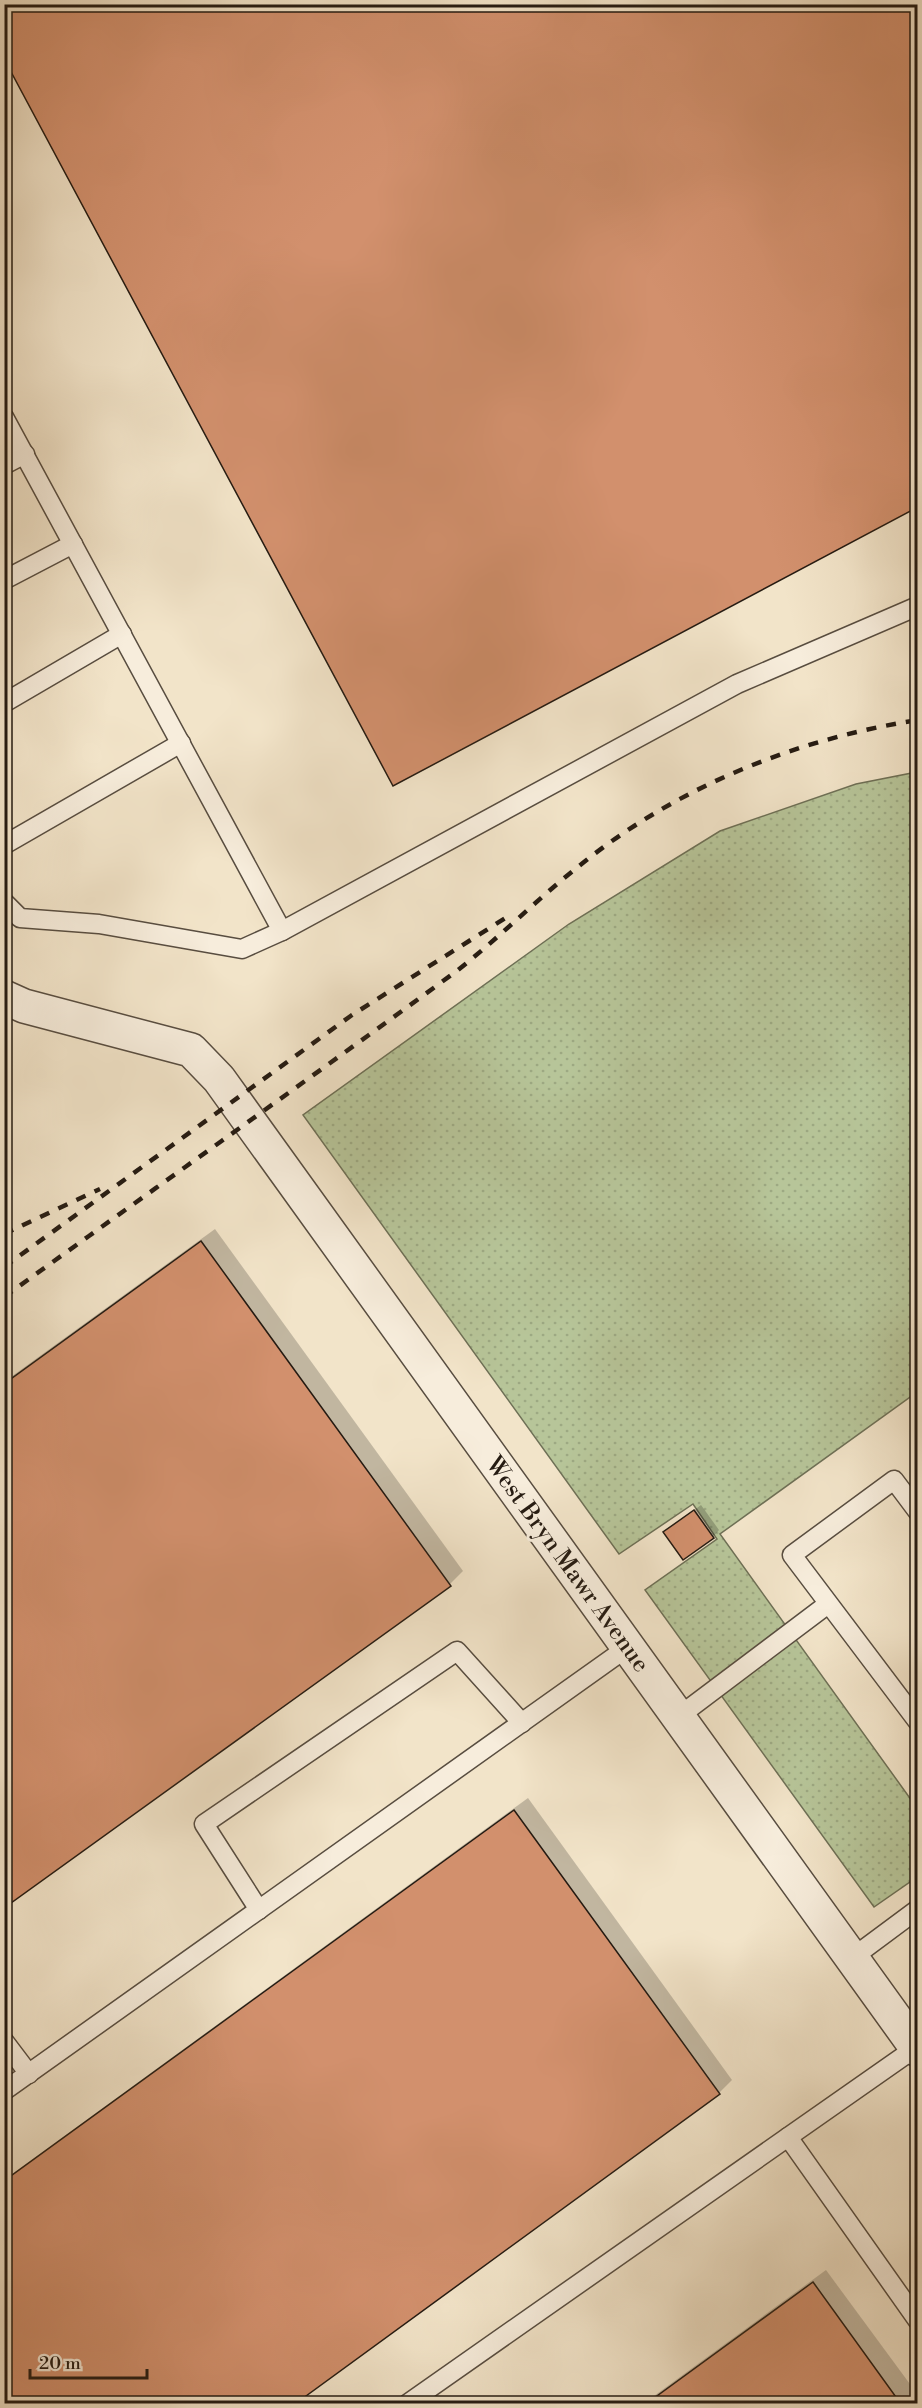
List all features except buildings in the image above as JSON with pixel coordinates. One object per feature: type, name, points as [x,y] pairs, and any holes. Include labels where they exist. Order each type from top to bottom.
[{"type":"street","name":"West Bryn Mawr Avenue","points":[[4,997],[24,1006],[191,1050],[219,1079],[917,2048]]},
{"type":"lane","points":[[4,417],[282,931]]},
{"type":"lane","points":[[4,465],[25,454]]},
{"type":"lane","points":[[4,580],[73,544]]},
{"type":"lane","points":[[4,902],[20,918],[99,924],[242,949],[282,931],[737,684],[918,606]]},
{"type":"lane","points":[[4,703],[122,634]]},
{"type":"lane","points":[[4,845],[181,743]]},
{"type":"lane","points":[[918,1512],[894,1480],[792,1555],[918,1722]]},
{"type":"lane","points":[[678,1717],[828,1604]]},
{"type":"lane","points":[[4,2091],[628,1647]]},
{"type":"lane","points":[[259,1910],[204,1824],[457,1652],[522,1723]]},
{"type":"lane","points":[[852,1958],[918,1909]]},
{"type":"lane","points":[[4,2041],[28,2074]]},
{"type":"lane","points":[[407,2403],[917,2048]]},
{"type":"lane","points":[[788,2137],[918,2321]]},
{"type":"green space","points":[[917,772],[917,1392],[720,1534],[917,1808],[917,1877],[874,1907],[645,1590],[717,1539],[693,1504],[619,1554],[303,1115],[569,924],[720,831],[856,784]]},
{"type":"railway","points":[[4,1297],[454,973],[579,866],[616,838],[655,813],[738,771],[782,754],[827,740],[918,720]]},
{"type":"railway","points":[[4,1267],[352,1015],[507,917]]},
{"type":"railway","points":[[4,1234],[100,1189]]}]
